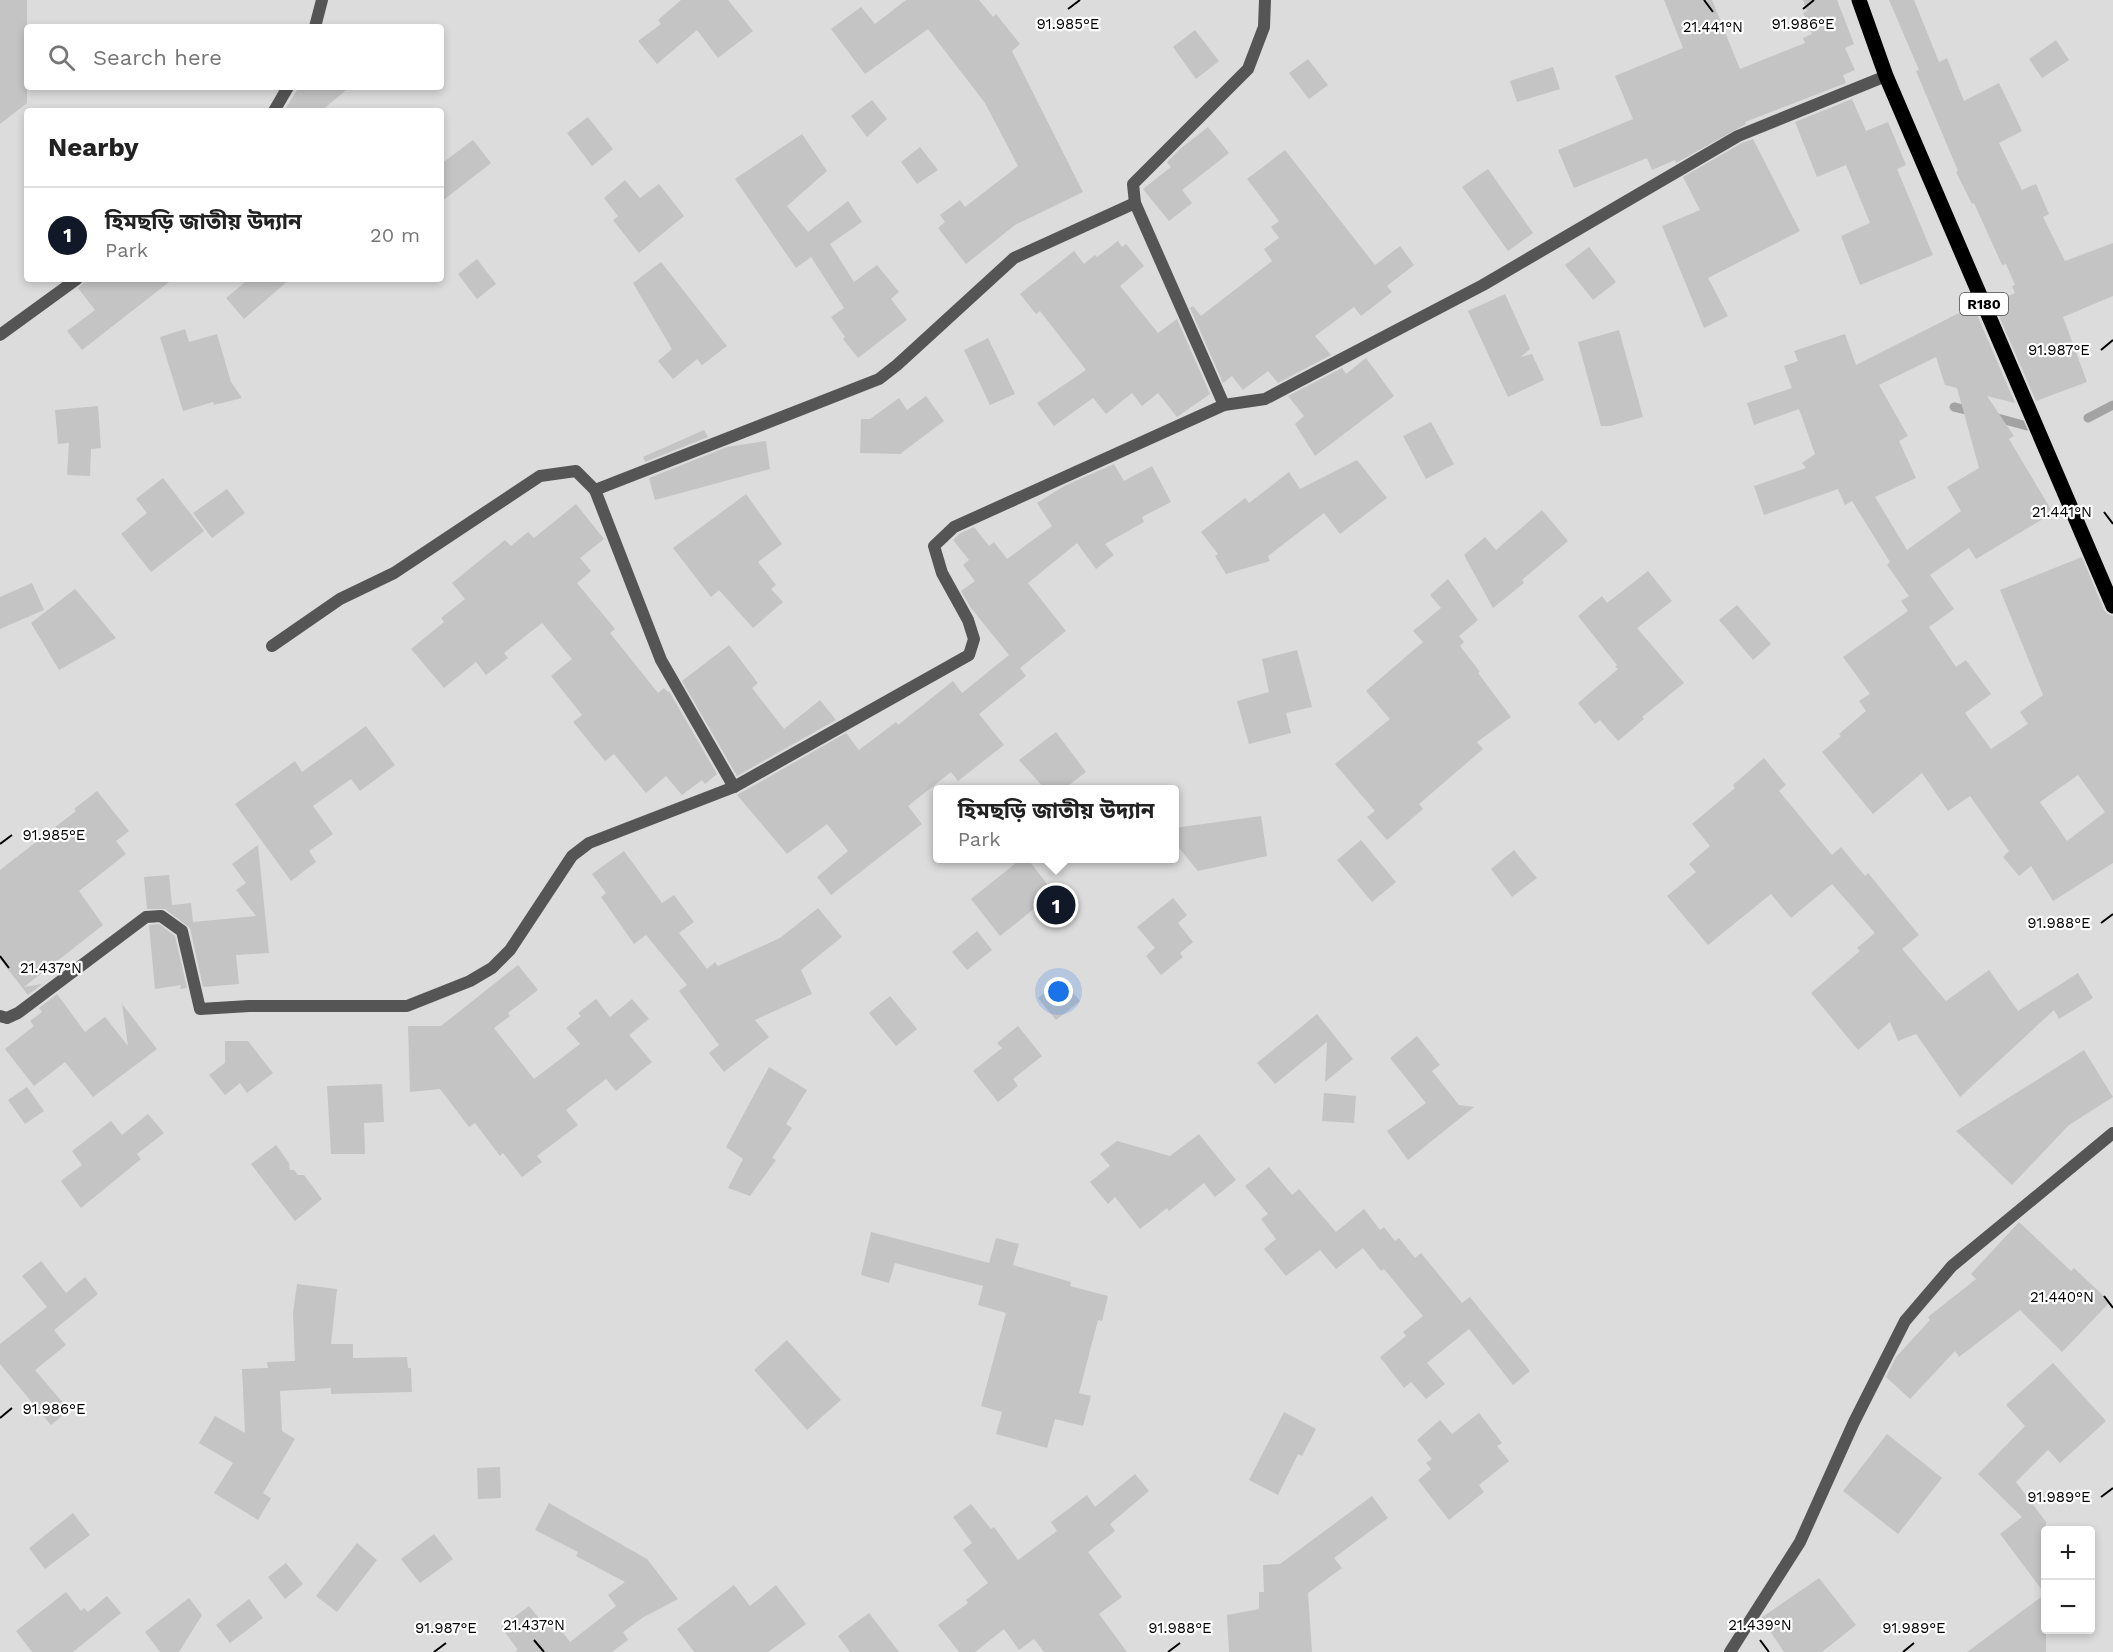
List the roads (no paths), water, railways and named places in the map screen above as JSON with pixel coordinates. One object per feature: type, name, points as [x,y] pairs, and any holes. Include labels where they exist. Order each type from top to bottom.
[{"type":"main road","name":"R180","points":[[1859,0],[1886,76],[2113,606]]},
{"type":"street","points":[[316,24],[322,0]]},
{"type":"street","points":[[1224,405],[1135,204],[1133,184],[1248,69],[1264,27],[1266,0]]},
{"type":"street","points":[[0,1016],[7,1018],[18,1012],[146,917],[161,916],[182,931],[200,1009],[249,1006],[407,1006],[470,981],[492,968],[510,950],[572,856],[589,843],[734,788],[969,655],[974,639],[968,620],[942,573],[934,546],[954,527],[1224,405],[1266,399],[1483,285],[1738,136],[1886,76]]},
{"type":"street","points":[[276,108],[286,90]]},
{"type":"street","points":[[595,490],[879,379],[1014,258],[1135,204]]},
{"type":"street","points":[[0,335],[73,282]]},
{"type":"street","points":[[272,646],[340,599],[394,573],[540,476],[576,471],[595,490],[661,660],[734,788]]},
{"type":"street","points":[[1730,1652],[1800,1542],[1854,1422],[1905,1321],[1952,1266],[2113,1133]]},
{"type":"waterway","points":[[2088,418],[2113,405]]},
{"type":"waterway","points":[[1954,407],[1975,412]]},
{"type":"waterway","points":[[1994,417],[2027,426]]},
{"type":"place","name":"হিমছড়ি জাতীয় উদ্যান","points":[[1056,905]]}]
